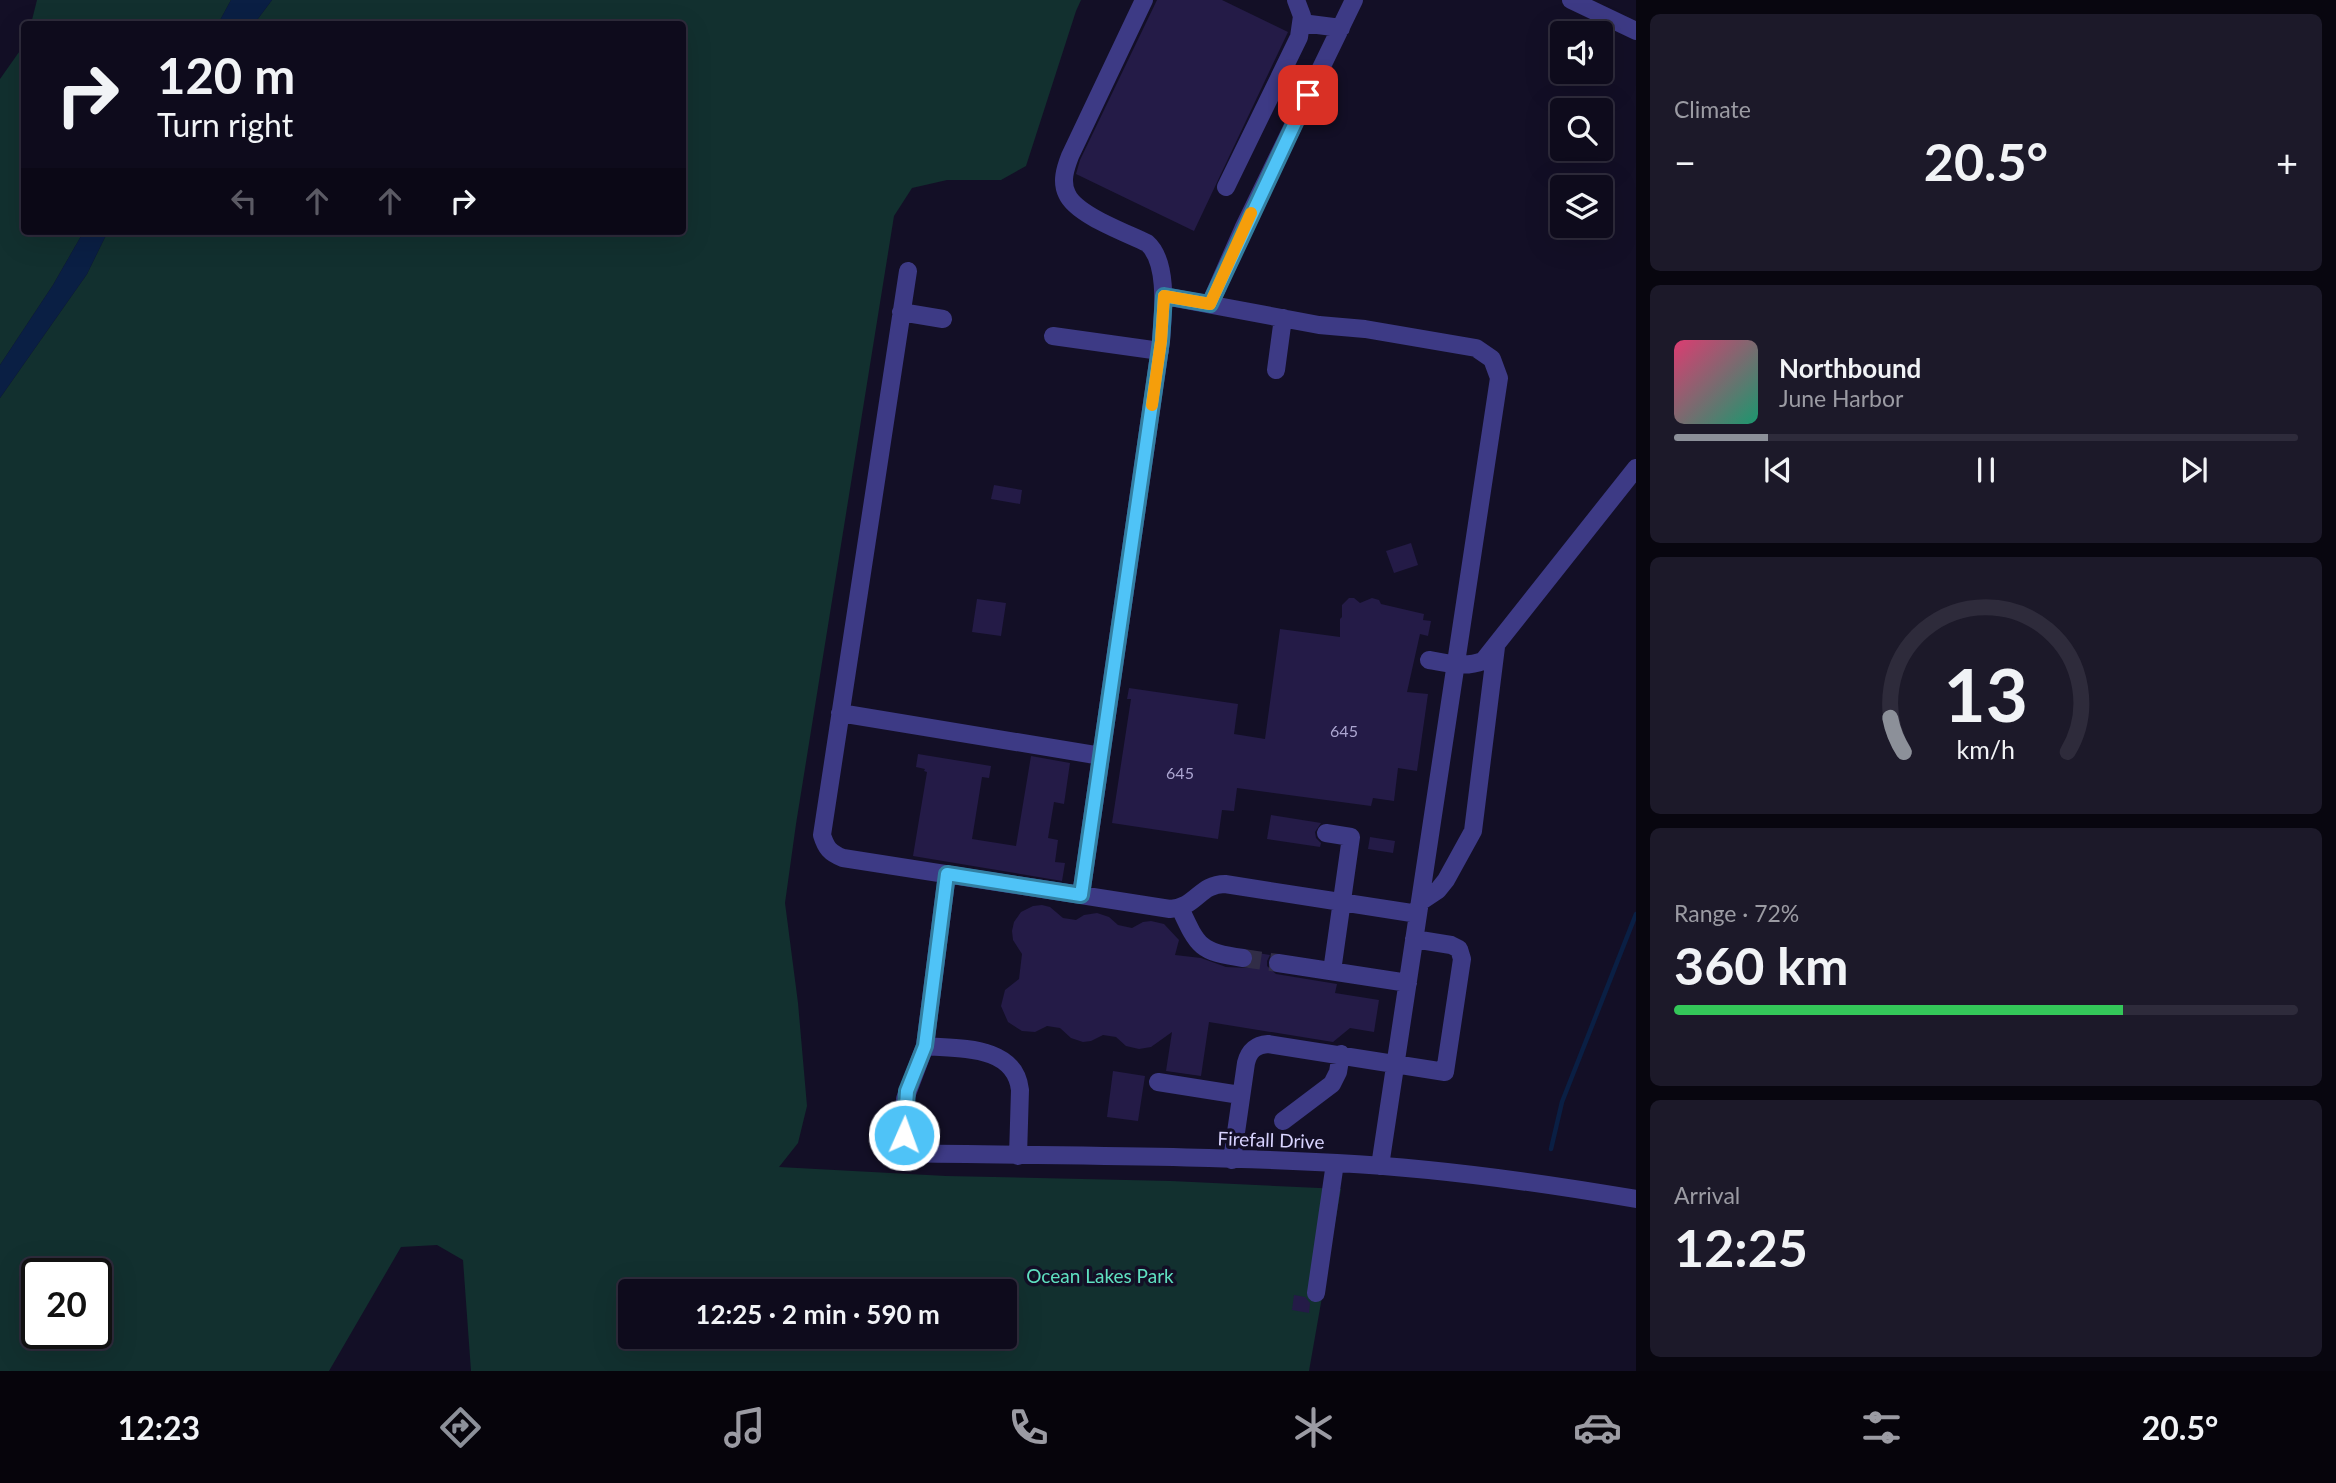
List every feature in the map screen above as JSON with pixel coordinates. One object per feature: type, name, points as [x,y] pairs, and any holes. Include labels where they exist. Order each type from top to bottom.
[{"type":"street","points":[[1081,895],[1160,351],[1164,296],[1158,255],[1154,248],[1084,212],[1069,199],[1064,184],[1070,156],[1144,0]]},
{"type":"street","points":[[1226,187],[1299,37],[1302,16],[1296,0]]},
{"type":"street","points":[[1210,304],[1243,229],[1354,0]]},
{"type":"street","points":[[1571,0],[1636,31]]},
{"type":"street","points":[[1302,23],[1340,28]]},
{"type":"street","points":[[908,271],[822,835],[832,854],[843,858],[1170,909],[1190,904],[1214,884],[1244,885],[1342,901],[1419,908],[1446,880],[1473,831],[1496,646]]},
{"type":"street","points":[[1164,296],[1328,327],[1365,329],[1464,345],[1476,348],[1492,359],[1499,378],[1380,1166]]},
{"type":"street","points":[[901,312],[943,318]]},
{"type":"street","points":[[1276,370],[1283,318]]},
{"type":"street","points":[[1053,336],[1160,351]]},
{"type":"street","points":[[1429,660],[1457,665],[1483,662],[1636,468]]},
{"type":"street","points":[[840,713],[1101,756]]},
{"type":"street","points":[[1326,833],[1351,837],[1332,971]]},
{"type":"street","points":[[947,874],[925,1046],[964,1049],[997,1056],[1014,1070],[1020,1090],[1018,1156]]},
{"type":"street","points":[[1180,908],[1192,934],[1207,950],[1215,954],[1243,958]]},
{"type":"street","points":[[1232,1160],[1248,1056],[1256,1046],[1268,1044],[1446,1072],[1462,959],[1459,949],[1414,939]]},
{"type":"street","points":[[1278,963],[1408,983]]},
{"type":"street","name":"Firefall Drive","points":[[925,1046],[905,1099],[902,1153],[1335,1163],[1470,1175],[1636,1199]]},
{"type":"street","points":[[1283,1121],[1332,1084],[1338,1072],[1341,1054]]},
{"type":"street","points":[[1158,1083],[1240,1095]]},
{"type":"street","points":[[1316,1293],[1335,1163]]},
{"type":"green space","points":[[37,0],[231,0],[220,21],[32,21]]},
{"type":"green space","name":"Ocean Lakes Park","points":[[272,0],[1081,0],[1026,166],[1001,180],[947,180],[912,188],[894,216],[785,903],[798,1003],[807,1106],[798,1143],[779,1167],[946,1176],[1171,1181],[1341,1189],[1309,1371],[471,1371],[463,1260],[437,1245],[401,1247],[329,1371],[0,1371],[0,398],[87,274],[106,235],[686,235],[686,21],[256,21]]},
{"type":"green space","points":[[21,49],[21,235],[82,235],[53,285],[0,365],[0,79]]},
{"type":"water","points":[[231,0],[272,0],[256,21],[220,21]]},
{"type":"water","points":[[82,235],[106,235],[87,274],[0,398],[0,365],[53,285]]},
{"type":"building","points":[[1157,0],[1222,0],[1288,32],[1194,231],[1076,174],[1080,160]]},
{"type":"building","points":[[994,485],[1022,490],[1020,504],[991,499]]},
{"type":"building","points":[[1411,543],[1418,565],[1394,573],[1386,551]]},
{"type":"building","points":[[1349,598],[1360,603],[1372,598],[1379,600],[1381,604],[1424,614],[1423,620],[1431,621],[1428,636],[1420,634],[1407,692],[1428,694],[1417,771],[1398,768],[1394,801],[1373,798],[1371,806],[1237,788],[1234,811],[1222,810],[1218,839],[1112,823],[1131,699],[1127,699],[1129,688],[1238,704],[1234,734],[1265,739],[1280,629],[1340,637],[1342,605]]},
{"type":"building","points":[[977,599],[1006,603],[1001,636],[972,632]]},
{"type":"building","points":[[918,754],[991,766],[989,778],[982,777],[972,839],[1016,846],[1031,756],[1070,763],[1064,804],[1054,802],[1048,838],[1058,840],[1055,862],[1065,863],[1062,881],[913,856],[927,772],[916,767]]},
{"type":"building","points":[[1271,815],[1321,823],[1315,832],[1321,843],[1320,847],[1267,839]]},
{"type":"building","points":[[1370,837],[1395,841],[1393,853],[1368,849]]},
{"type":"building","points":[[1042,905],[1050,907],[1063,918],[1076,920],[1084,915],[1097,913],[1109,917],[1118,925],[1132,928],[1151,921],[1164,924],[1179,940],[1175,955],[1201,958],[1226,967],[1248,968],[1254,960],[1252,952],[1270,955],[1267,966],[1276,974],[1337,984],[1335,993],[1379,1000],[1374,1032],[1350,1028],[1333,1042],[1209,1022],[1201,1076],[1166,1071],[1172,1032],[1151,1047],[1139,1049],[1126,1046],[1116,1037],[1103,1035],[1083,1042],[1071,1038],[1060,1028],[1047,1026],[1035,1032],[1022,1031],[1008,1022],[1001,1006],[1005,990],[1019,979],[1022,954],[1013,940],[1012,931],[1021,912]]},
{"type":"building","points":[[1113,1071],[1145,1076],[1138,1121],[1107,1117]]},
{"type":"building","points":[[1294,1295],[1305,1297],[1310,1303],[1309,1313],[1292,1310]]},
{"type":"waterway","points":[[1551,1149],[1562,1102],[1636,914]]},
{"type":"tunnel","points":[[1243,958],[1278,963]]},
{"type":"slow traffic","points":[[1152,405],[1164,296],[1210,304],[1251,213]]},
{"type":"route","points":[[904,1135],[905,1099],[925,1046],[947,874],[1081,895],[1161,341],[1164,296],[1210,304],[1308,95]]}]
